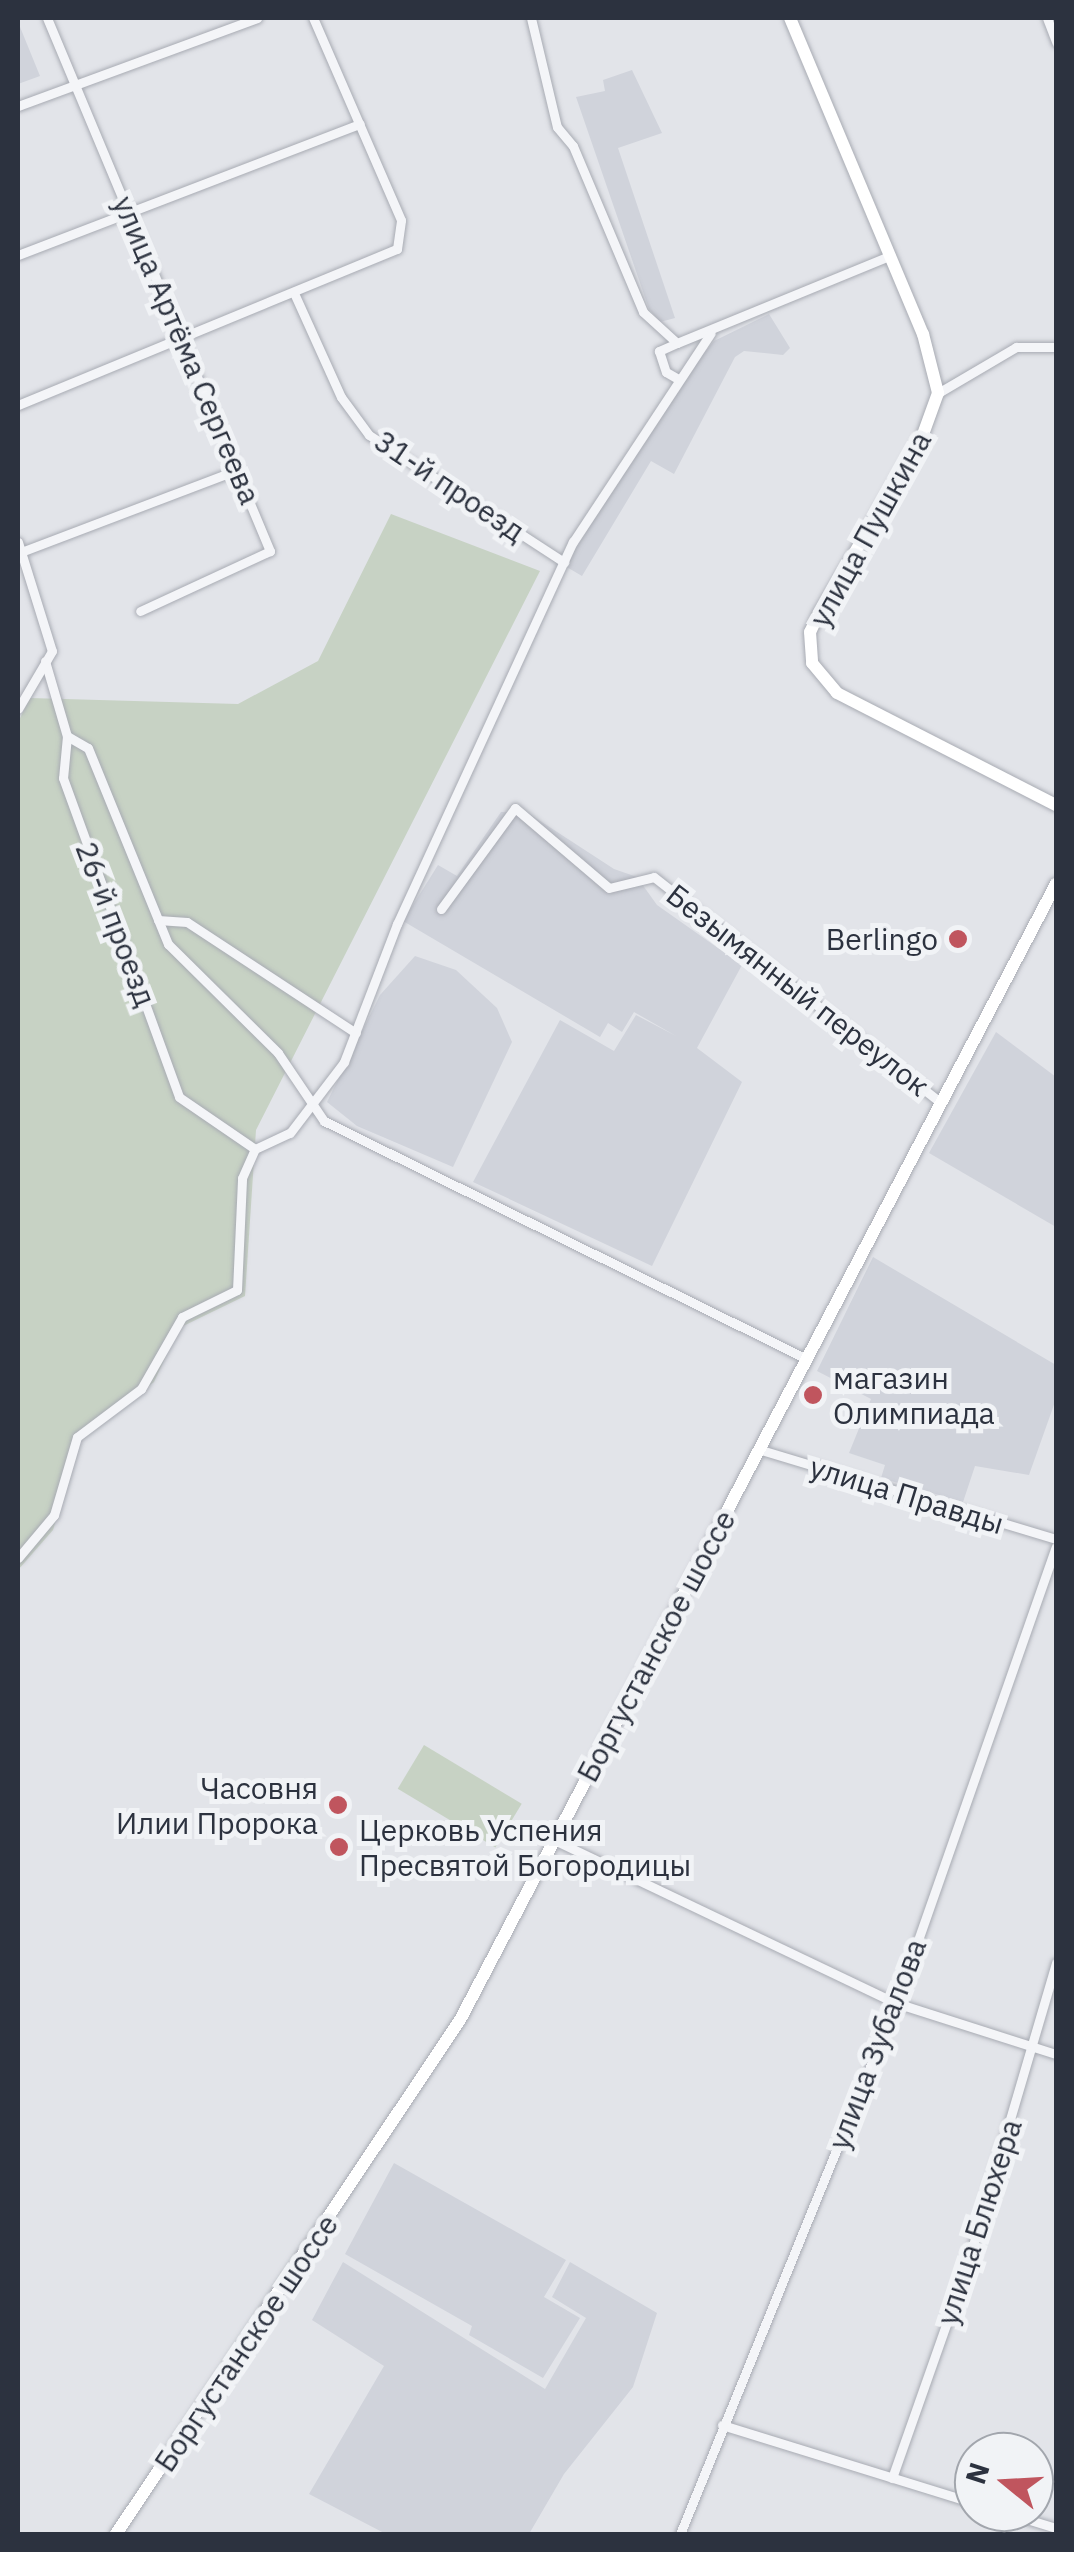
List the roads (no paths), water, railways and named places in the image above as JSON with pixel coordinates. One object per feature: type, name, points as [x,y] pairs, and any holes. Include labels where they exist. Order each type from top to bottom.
[{"type":"street","name":"улица Артёма Сергеева","points":[[47,18],[270,550],[140,611]]},
{"type":"street","points":[[18,106],[257,18]]},
{"type":"street","points":[[18,405],[183,335],[388,258],[400,243],[402,220],[313,18]]},
{"type":"street","points":[[531,18],[557,127],[573,146],[643,312],[676,343]]},
{"type":"street","name":"улица Пушкина","points":[[790,18],[932,357],[938,393],[920,440],[818,612],[810,632],[812,663],[837,692],[1056,806]]},
{"type":"street","points":[[1047,18],[1056,42]]},
{"type":"street","points":[[18,255],[132,215],[360,124]]},
{"type":"street","points":[[678,379],[666,372],[659,351],[711,334],[887,257]]},
{"type":"street","name":"31-й проезд","points":[[294,294],[341,397],[368,435],[564,562]]},
{"type":"street","points":[[18,1558],[54,1515],[77,1436],[141,1389],[182,1317],[237,1290],[242,1178],[256,1150],[290,1132],[356,1033],[396,924],[564,562],[678,379],[711,334]]},
{"type":"street","points":[[938,393],[1016,347],[1056,347]]},
{"type":"street","points":[[18,710],[52,651],[19,547],[238,470]]},
{"type":"street","name":"26-й проезд","points":[[45,661],[67,736],[62,778],[180,1097],[256,1150]]},
{"type":"street","points":[[67,736],[88,748],[168,944],[278,1053],[324,1122],[805,1358]]},
{"type":"street","name":"Безымянный переулок","points":[[441,909],[515,808],[609,888],[654,877],[939,1101]]},
{"type":"street","name":"Боргустанское шоссе","points":[[116,2534],[418,2087],[554,1840],[1056,884]]},
{"type":"street","points":[[158,920],[187,922],[356,1033]]},
{"type":"street","name":"улица Правды","points":[[758,1449],[1056,1539]]},
{"type":"street","name":"улица Зубалова","points":[[680,2534],[896,2004],[1056,1548]]},
{"type":"street","points":[[554,1840],[896,2004],[1056,2054]]},
{"type":"street","name":"улица Блюхера","points":[[892,2478],[1034,2046],[1056,1964]]},
{"type":"street","points":[[722,2425],[954,2497]]},
{"type":"place","name":"Berlingo","points":[[958,939]]},
{"type":"place","name":"магазин Олимпиада","points":[[813,1395]]},
{"type":"place","name":"Часовня Илии Пророка","points":[[338,1805]]},
{"type":"place","name":"Церковь Успения Пресвятой Богородицы","points":[[339,1847]]}]
